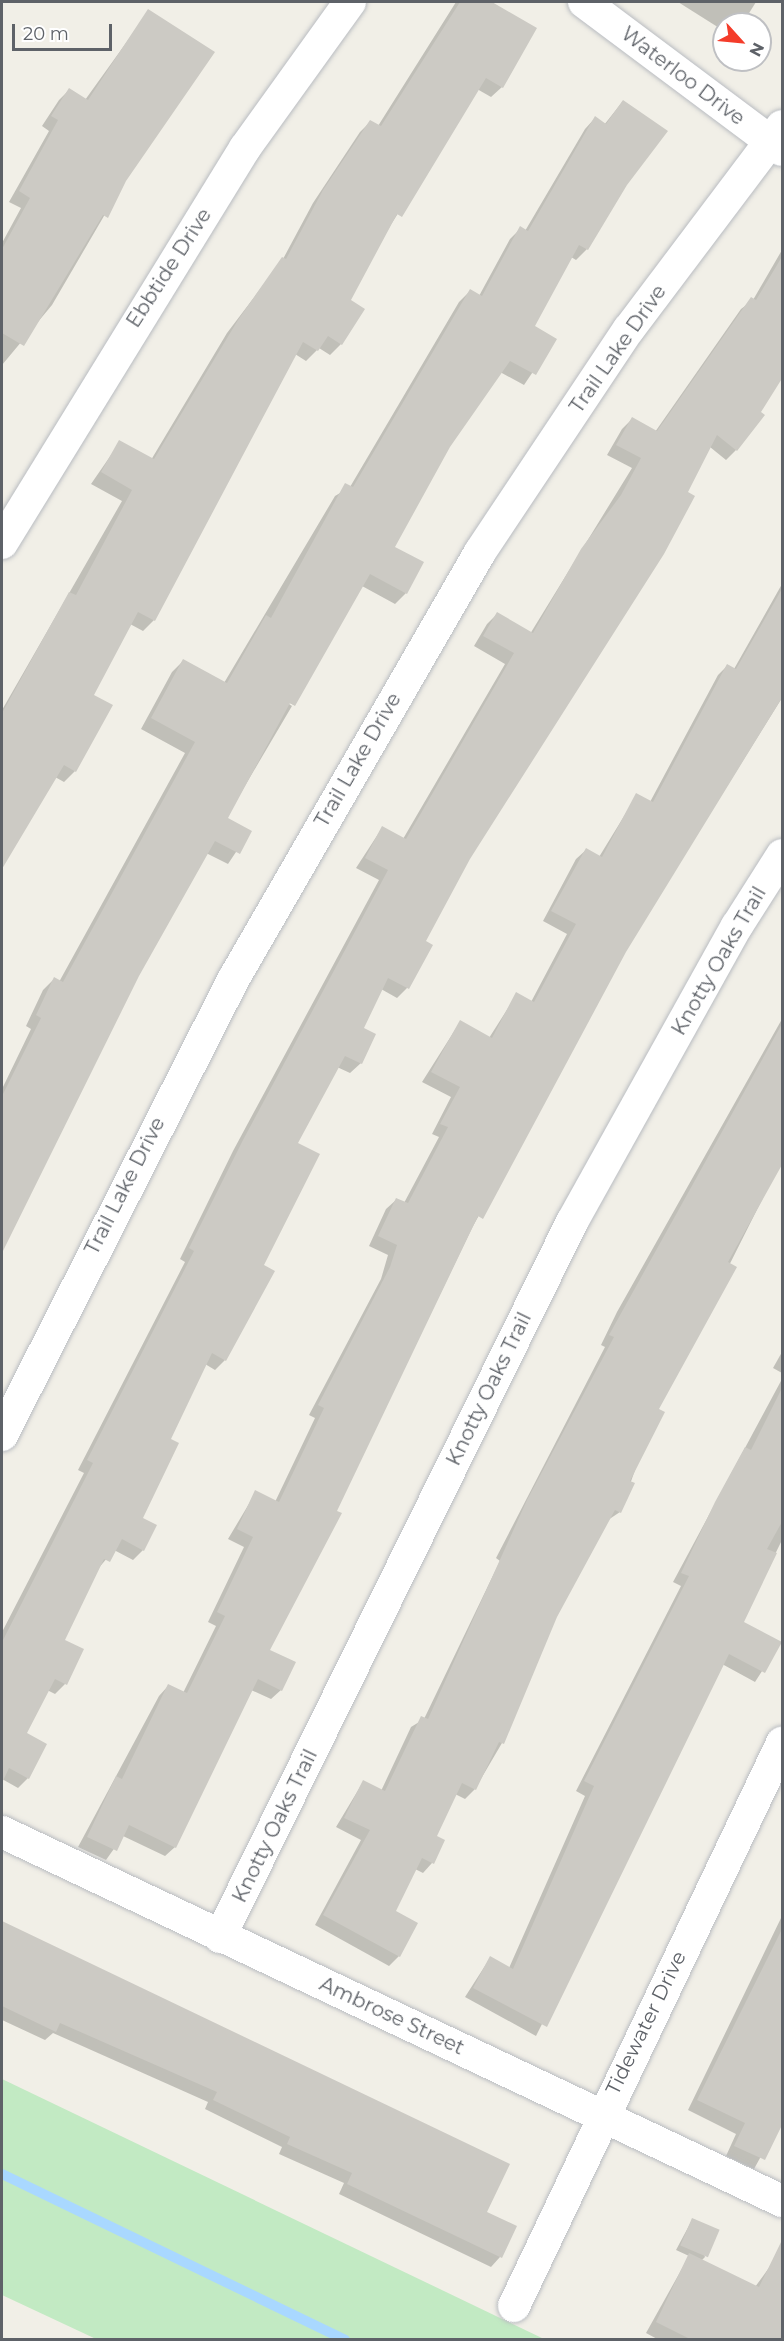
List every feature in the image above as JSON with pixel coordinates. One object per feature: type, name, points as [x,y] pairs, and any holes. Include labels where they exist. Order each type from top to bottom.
[{"type":"street","name":"Ebbtide Drive","points":[[2,543],[246,148],[350,2]]},
{"type":"street","name":"Waterloo Drive","points":[[584,2],[779,140]]},
{"type":"street","name":"Trail Lake Drive","points":[[2,1435],[233,980],[480,552],[629,329],[779,140]]},
{"type":"street","name":"Knotty Oaks Trail","points":[[220,1937],[572,1222],[737,926],[783,855]]},
{"type":"street","name":"Tidewater Drive","points":[[514,2306],[602,2112],[783,1743]]},
{"type":"street","name":"Ambrose Street","points":[[2,1832],[220,1937],[602,2112],[783,2201]]},
{"type":"green space","points":[[2,2079],[544,2339],[96,2339],[2,2295]]},
{"type":"building","points":[[460,2],[492,2],[537,28],[503,88],[486,78],[402,217],[397,214],[351,300],[365,309],[342,345],[328,336],[318,351],[303,342],[155,621],[138,612],[94,695],[113,705],[76,772],[64,765],[2,869],[2,713],[69,592],[76,595],[132,490],[101,472],[119,440],[154,459],[238,320],[282,257],[286,259],[323,190],[370,120],[381,126]]},
{"type":"building","points":[[148,9],[215,52],[126,181],[108,218],[103,215],[24,346],[2,333],[2,249],[30,198],[19,191],[58,120],[51,116],[69,88],[88,100]]},
{"type":"building","points":[[623,100],[668,131],[627,185],[588,250],[579,245],[535,326],[557,339],[536,375],[510,361],[450,447],[395,547],[424,562],[407,594],[370,574],[295,706],[290,703],[228,818],[252,831],[240,854],[215,841],[139,976],[2,1253],[2,1096],[41,1018],[36,1015],[54,977],[63,982],[195,742],[151,718],[183,659],[227,683],[266,615],[271,618],[345,483],[353,487],[470,289],[482,296],[520,226],[528,231],[595,116],[606,124]]},
{"type":"building","points":[[783,255],[783,377],[761,412],[765,415],[737,451],[717,435],[688,492],[695,496],[664,554],[470,859],[426,941],[433,945],[409,989],[388,978],[364,1028],[376,1034],[362,1064],[345,1056],[298,1143],[320,1154],[264,1265],[275,1271],[226,1361],[212,1353],[171,1439],[179,1443],[143,1518],[157,1525],[144,1551],[122,1539],[110,1562],[104,1559],[65,1640],[84,1649],[67,1685],[55,1679],[27,1733],[47,1744],[29,1779],[9,1768],[2,1783],[2,1642],[93,1463],[87,1460],[194,1251],[189,1248],[243,1140],[388,870],[365,858],[382,826],[406,839],[514,653],[483,636],[497,612],[533,633],[581,549],[621,495],[641,458],[616,445],[632,417],[657,431],[751,297],[756,300]]},
{"type":"building","points":[[783,587],[783,696],[626,952],[483,1219],[478,1216],[337,1511],[342,1513],[270,1650],[296,1662],[282,1691],[258,1679],[176,1848],[129,1825],[117,1851],[87,1837],[116,1776],[122,1779],[168,1684],[187,1693],[225,1616],[217,1612],[253,1537],[237,1529],[255,1490],[279,1502],[324,1408],[318,1405],[390,1267],[397,1245],[378,1236],[396,1198],[408,1203],[448,1127],[440,1124],[460,1087],[431,1072],[460,1020],[492,1038],[516,992],[534,1002],[576,924],[551,911],[586,848],[602,857],[636,793],[653,802],[727,664],[736,669]]},
{"type":"building","points":[[783,1022],[783,1163],[728,1262],[737,1267],[659,1409],[665,1412],[630,1481],[635,1483],[621,1513],[615,1510],[557,1617],[504,1744],[499,1742],[476,1790],[462,1783],[437,1836],[445,1840],[434,1864],[422,1858],[396,1911],[418,1923],[400,1957],[323,1915],[370,1830],[344,1818],[363,1780],[385,1791],[421,1716],[428,1719],[527,1500],[614,1337],[609,1335]]},
{"type":"building","points":[[783,1386],[783,1520],[767,1549],[777,1553],[744,1622],[782,1642],[765,1673],[729,1654],[547,2027],[473,1988],[490,1956],[513,1969],[594,1786],[584,1781],[689,1576],[681,1573],[715,1502],[745,1447],[751,1450]]},
{"type":"building","points":[[2,1921],[510,2164],[487,2212],[517,2226],[502,2258],[347,2184],[352,2173],[287,2144],[290,2137],[213,2100],[217,2092],[60,2023],[56,2032],[2,2006]]},
{"type":"building","points":[[783,1927],[783,2123],[765,2160],[734,2146],[745,2123],[697,2100]]},
{"type":"building","points":[[692,2218],[720,2230],[708,2257],[680,2246]]},
{"type":"building","points":[[783,2238],[783,2340],[692,2340],[656,2322],[689,2253],[759,2287]]},
{"type":"waterway","points":[[2,2174],[345,2340]]}]
